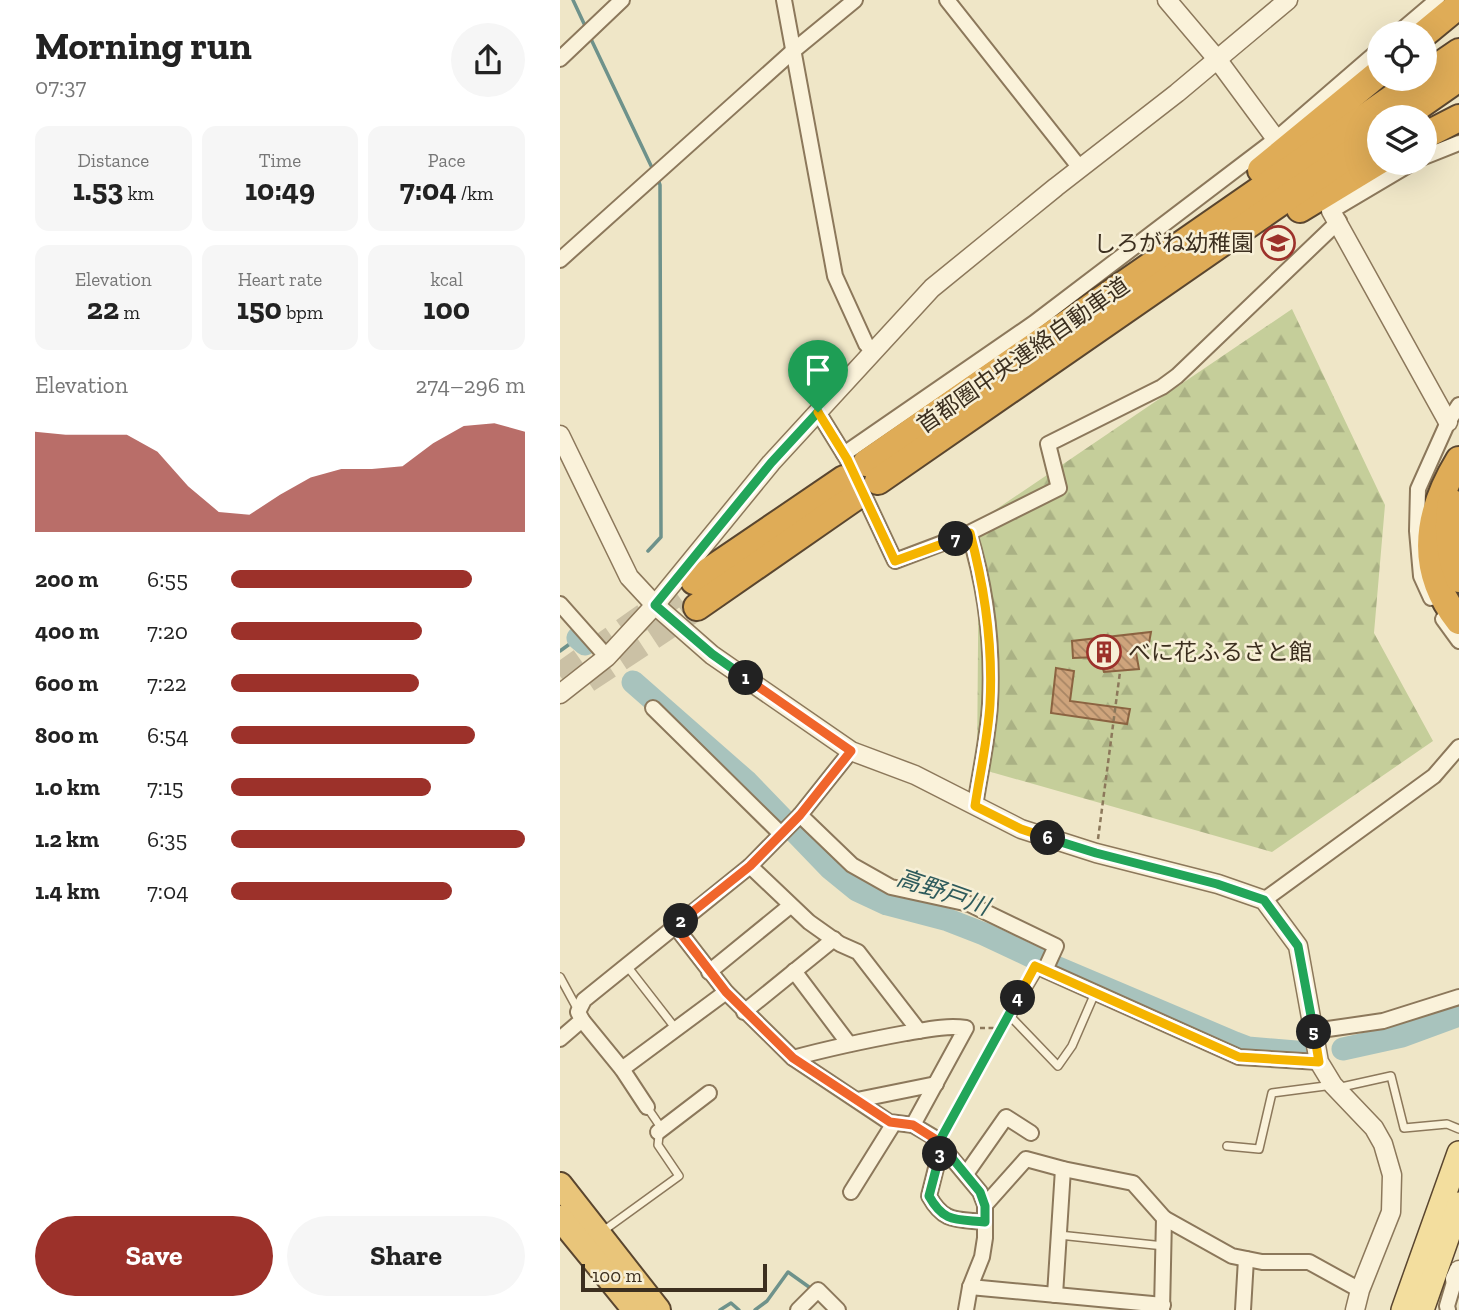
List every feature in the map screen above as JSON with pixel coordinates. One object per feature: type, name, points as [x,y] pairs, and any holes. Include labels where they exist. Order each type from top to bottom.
[{"type":"highway","points":[[1437,23],[1459,5]]},
{"type":"highway","name":"首都圏中央連絡自動車道","points":[[1437,67],[1459,52]]},
{"type":"highway","points":[[1420,105],[1459,78]]},
{"type":"highway","points":[[1080,316],[1367,83]]},
{"type":"highway","name":"首都圏中央連絡自動車道","points":[[695,594],[1080,316],[1402,91]]},
{"type":"highway","points":[[1437,129],[1459,118]]},
{"type":"highway","name":"首都圏中央連絡自動車道","points":[[857,475],[1058,357],[1367,142]]},
{"type":"highway","points":[[1058,357],[1158,299],[1367,168]]},
{"type":"highway","points":[[1459,460],[1438,502],[1431,527],[1431,555],[1437,583],[1449,608],[1459,621]]},
{"type":"highway","points":[[1459,471],[1449,517],[1450,546],[1459,579]]},
{"type":"highway","points":[[560,1185],[658,1310]]},
{"type":"highway","points":[[560,1218],[635,1310]]},
{"type":"main road","points":[[1403,1310],[1459,1153]]},
{"type":"main road","points":[[1422,1310],[1459,1204]]},
{"type":"street","points":[[560,59],[622,0]]},
{"type":"street","points":[[784,0],[835,276],[866,344],[873,352]]},
{"type":"street","points":[[560,260],[793,51],[855,0]]},
{"type":"street","points":[[947,0],[1080,168]]},
{"type":"street","points":[[1167,0],[1217,59],[1276,139]]},
{"type":"street","points":[[560,694],[607,657],[655,605],[771,463],[932,288],[1288,0]]},
{"type":"street","points":[[1412,21],[1437,0]]},
{"type":"street","points":[[857,475],[1034,323],[1276,139],[1367,60]]},
{"type":"street","points":[[1437,153],[1459,144]]},
{"type":"street","points":[[818,412],[857,475],[895,561],[970,533],[1059,488],[1048,444],[1162,387],[1177,376],[1335,216],[1395,175]]},
{"type":"street","points":[[1335,216],[1448,422]]},
{"type":"street","points":[[1459,405],[1448,422],[1418,489],[1417,531],[1421,576],[1436,609],[1459,641]]},
{"type":"street","points":[[560,435],[629,577],[655,605],[712,654],[851,751],[915,775],[1021,829],[1096,853],[1217,884],[1264,900],[1298,946],[1319,1062],[1335,1087],[1374,1128],[1383,1144],[1392,1175],[1391,1212],[1360,1290],[1355,1310]]},
{"type":"street","points":[[970,533],[981,574],[988,631],[990,705],[975,806]]},
{"type":"street","points":[[560,604],[607,657]]},
{"type":"street","points":[[653,708],[781,834]]},
{"type":"street","points":[[1264,900],[1434,776],[1459,747]]},
{"type":"street","points":[[560,1039],[580,1016],[584,1000],[750,866],[800,815],[851,751]]},
{"type":"street","points":[[800,815],[852,866],[891,887],[970,904],[1056,946],[1045,970],[1239,1057],[1319,1062]]},
{"type":"street","points":[[750,866],[790,906],[834,939],[858,952],[919,1031]]},
{"type":"street","points":[[709,972],[790,906]]},
{"type":"street","points":[[675,926],[726,992],[793,1058],[894,1123],[913,1125],[941,1143],[980,1192],[985,1206],[982,1257],[970,1287],[965,1310]]},
{"type":"street","points":[[744,1012],[834,939]]},
{"type":"street","points":[[794,971],[849,1044]]},
{"type":"street","points":[[622,1069],[726,992]]},
{"type":"street","points":[[1314,1031],[1382,1021],[1459,997]]},
{"type":"street","points":[[580,1016],[622,1069],[647,1107]]},
{"type":"street","points":[[793,1058],[919,1031],[954,1026],[966,1028],[913,1125]]},
{"type":"street","points":[[857,1100],[936,1084]]},
{"type":"street","points":[[658,1132],[709,1093]]},
{"type":"street","points":[[966,1174],[1006,1117],[1031,1133]]},
{"type":"street","points":[[851,1192],[894,1123]]},
{"type":"street","points":[[941,1143],[929,1196],[937,1211],[950,1218],[985,1222]]},
{"type":"street","points":[[985,1206],[1027,1159],[1063,1169],[1133,1182],[1164,1218],[1232,1256],[1262,1262],[1309,1262],[1360,1290]]},
{"type":"street","points":[[1055,1294],[1063,1169]]},
{"type":"street","points":[[970,1287],[1055,1294],[1095,1304],[1163,1308],[1164,1218]]},
{"type":"street","points":[[1243,1310],[1246,1259]]},
{"type":"street","points":[[1448,1310],[1458,1276]]},
{"type":"street","points":[[798,1310],[818,1290],[838,1310]]},
{"type":"lane","points":[[626,965],[676,1029]]},
{"type":"lane","points":[[1045,970],[1040,968],[1011,1017],[1058,1066],[1072,1046],[1095,992]]},
{"type":"lane","points":[[560,977],[580,1016]]},
{"type":"lane","points":[[1227,1146],[1259,1149],[1272,1093],[1335,1087],[1391,1076],[1404,1128],[1447,1124],[1459,1129]]},
{"type":"lane","points":[[600,1234],[679,1176],[658,1144],[660,1126],[647,1107]]},
{"type":"lane","points":[[1059,1235],[1164,1245]]},
{"type":"path","points":[[1096,853],[1120,672]]},
{"type":"path","points":[[941,1143],[1007,1018]]},
{"type":"path","points":[[966,1028],[1002,1028]]},
{"type":"green space","points":[[1292,309],[1385,505],[1374,633],[1433,741],[1272,852],[977,768],[979,521]]},
{"type":"building","name":"べに花ふるさと館","points":[[1151,632],[1149,643],[1135,647],[1139,669],[1104,672],[1099,657],[1073,658],[1072,641]]},
{"type":"building","points":[[1056,668],[1074,671],[1070,701],[1130,709],[1127,724],[1051,713]]},
{"type":"waterway","points":[[573,0],[587,30]]},
{"type":"waterway","points":[[590,37],[654,172]]},
{"type":"waterway","points":[[648,551],[661,537],[658,179]]},
{"type":"waterway","name":"高野戸川","points":[[560,651],[578,638]]},
{"type":"waterway","name":"高野戸川","points":[[578,638],[585,644]]},
{"type":"waterway","name":"高野戸川","points":[[633,682],[747,782],[830,868],[857,890],[887,904],[948,920],[984,934],[1248,1048],[1296,1052]]},
{"type":"waterway","name":"高野戸川","points":[[1343,1049],[1402,1036],[1459,1015]]},
{"type":"waterway","points":[[755,1310],[767,1301],[788,1272],[809,1287]]},
{"type":"waterway","points":[[720,1310],[731,1303],[739,1310]]},
{"type":"tunnel","points":[[560,676],[694,581]]},
{"type":"tunnel","points":[[587,680],[697,607]]},
{"type":"place","name":"しろがね幼稚園","points":[[1278,243]]},
{"type":"place","name":"べに花ふるさと館","points":[[1104,652]]},
{"type":"route","points":[[818,412],[771,463],[655,605],[712,654],[851,751],[800,815],[750,866],[675,926],[726,992],[793,1058],[890,1122],[913,1125],[936,1138],[939,1142],[943,1144],[929,1196],[937,1211],[950,1218],[985,1222],[985,1206],[980,1192],[943,1144],[939,1142],[1035,966],[1239,1057],[1319,1062],[1298,946],[1264,900],[1217,884],[1096,853],[1021,829],[975,806],[990,705],[988,631],[981,574],[970,533],[895,561],[847,459],[818,412]]}]
